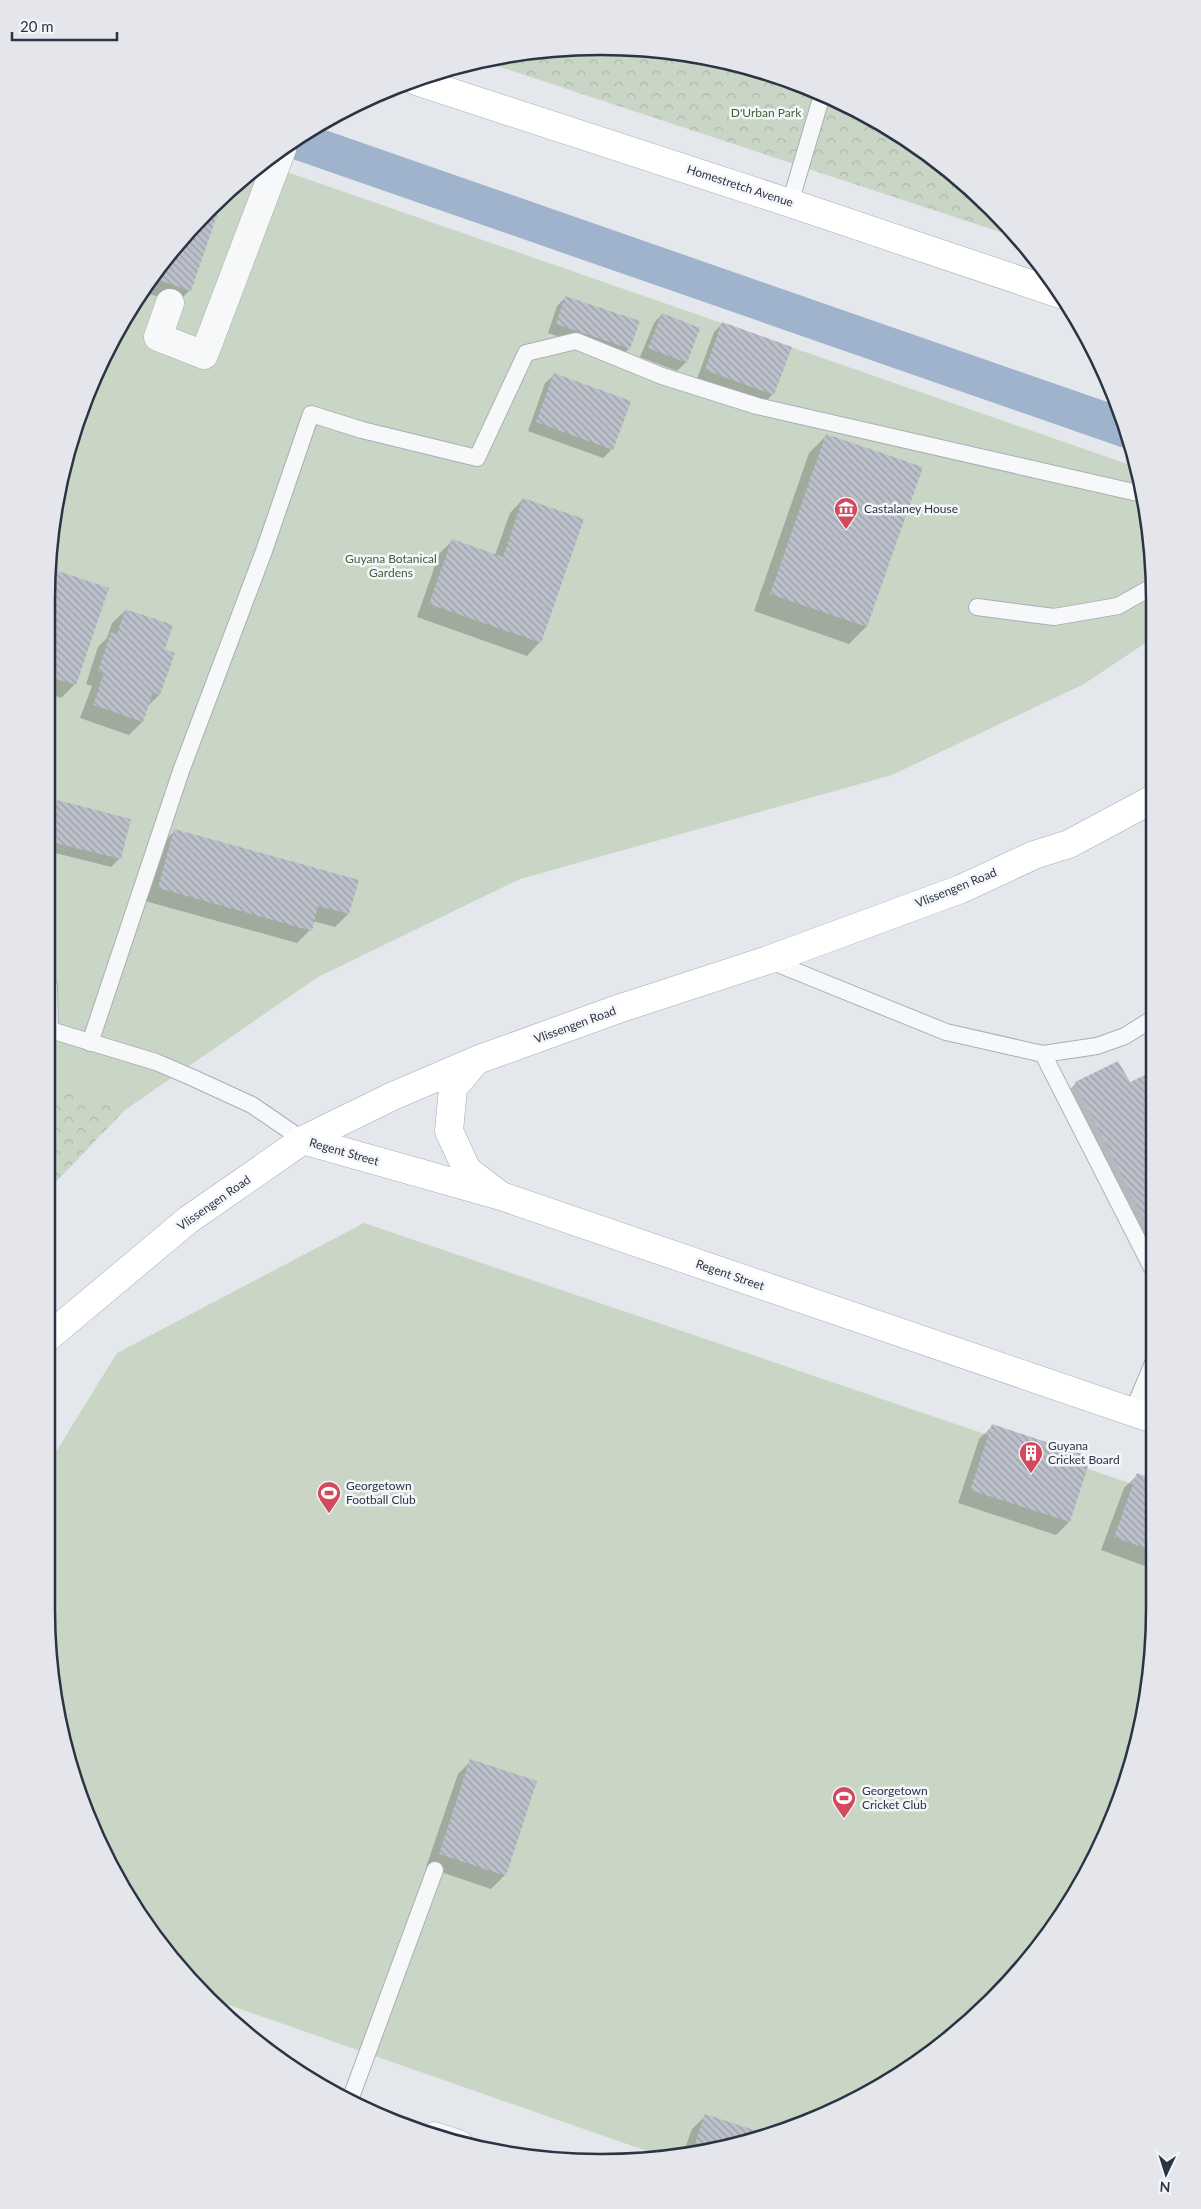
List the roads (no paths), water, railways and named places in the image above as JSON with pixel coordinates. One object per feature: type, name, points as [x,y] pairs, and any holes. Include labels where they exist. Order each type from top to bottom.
[{"type":"main road","name":"Homestretch Avenue","points":[[427,84],[1049,290]]},
{"type":"main road","name":"Vlissengen Road","points":[[55,1331],[188,1220],[303,1140],[394,1096],[477,1060],[618,1009],[768,960],[961,889],[1034,855],[1069,844],[1146,803]]},
{"type":"main road","points":[[477,1060],[452,1088],[449,1131],[467,1170],[501,1196]]},
{"type":"main road","name":"Regent Street","points":[[303,1140],[501,1196],[1143,1416]]},
{"type":"street","points":[[170,303],[158,337],[204,355],[278,160]]},
{"type":"lane","points":[[790,203],[820,102]]},
{"type":"lane","points":[[90,1042],[181,770],[264,551],[311,414],[362,430],[477,458],[526,353],[576,341],[662,376],[757,406],[1136,493]]},
{"type":"lane","points":[[977,607],[1054,618],[1118,606],[1146,590]]},
{"type":"lane","points":[[768,960],[946,1032],[1043,1054],[1097,1046],[1126,1036],[1146,1023]]},
{"type":"lane","points":[[55,1032],[156,1062],[191,1077],[252,1105],[303,1140]]},
{"type":"lane","points":[[1043,1054],[1146,1256]]},
{"type":"lane","points":[[1143,1416],[1146,1400]]},
{"type":"lane","points":[[352,2094],[435,1870]]},
{"type":"waterway","points":[[304,143],[1117,426]]},
{"type":"place","name":"Castalaney House","points":[[846,530]]},
{"type":"place","name":"Guyana Cricket Board","points":[[1031,1474]]},
{"type":"place","name":"Georgetown Football Club","points":[[329,1514]]},
{"type":"place","name":"Georgetown Cricket Club","points":[[844,1819]]},
{"type":"park label","name":"D'Urban Park","points":[[766,113]]},
{"type":"park label","name":"Guyana Botanical Gardens","points":[[391,566]]}]
